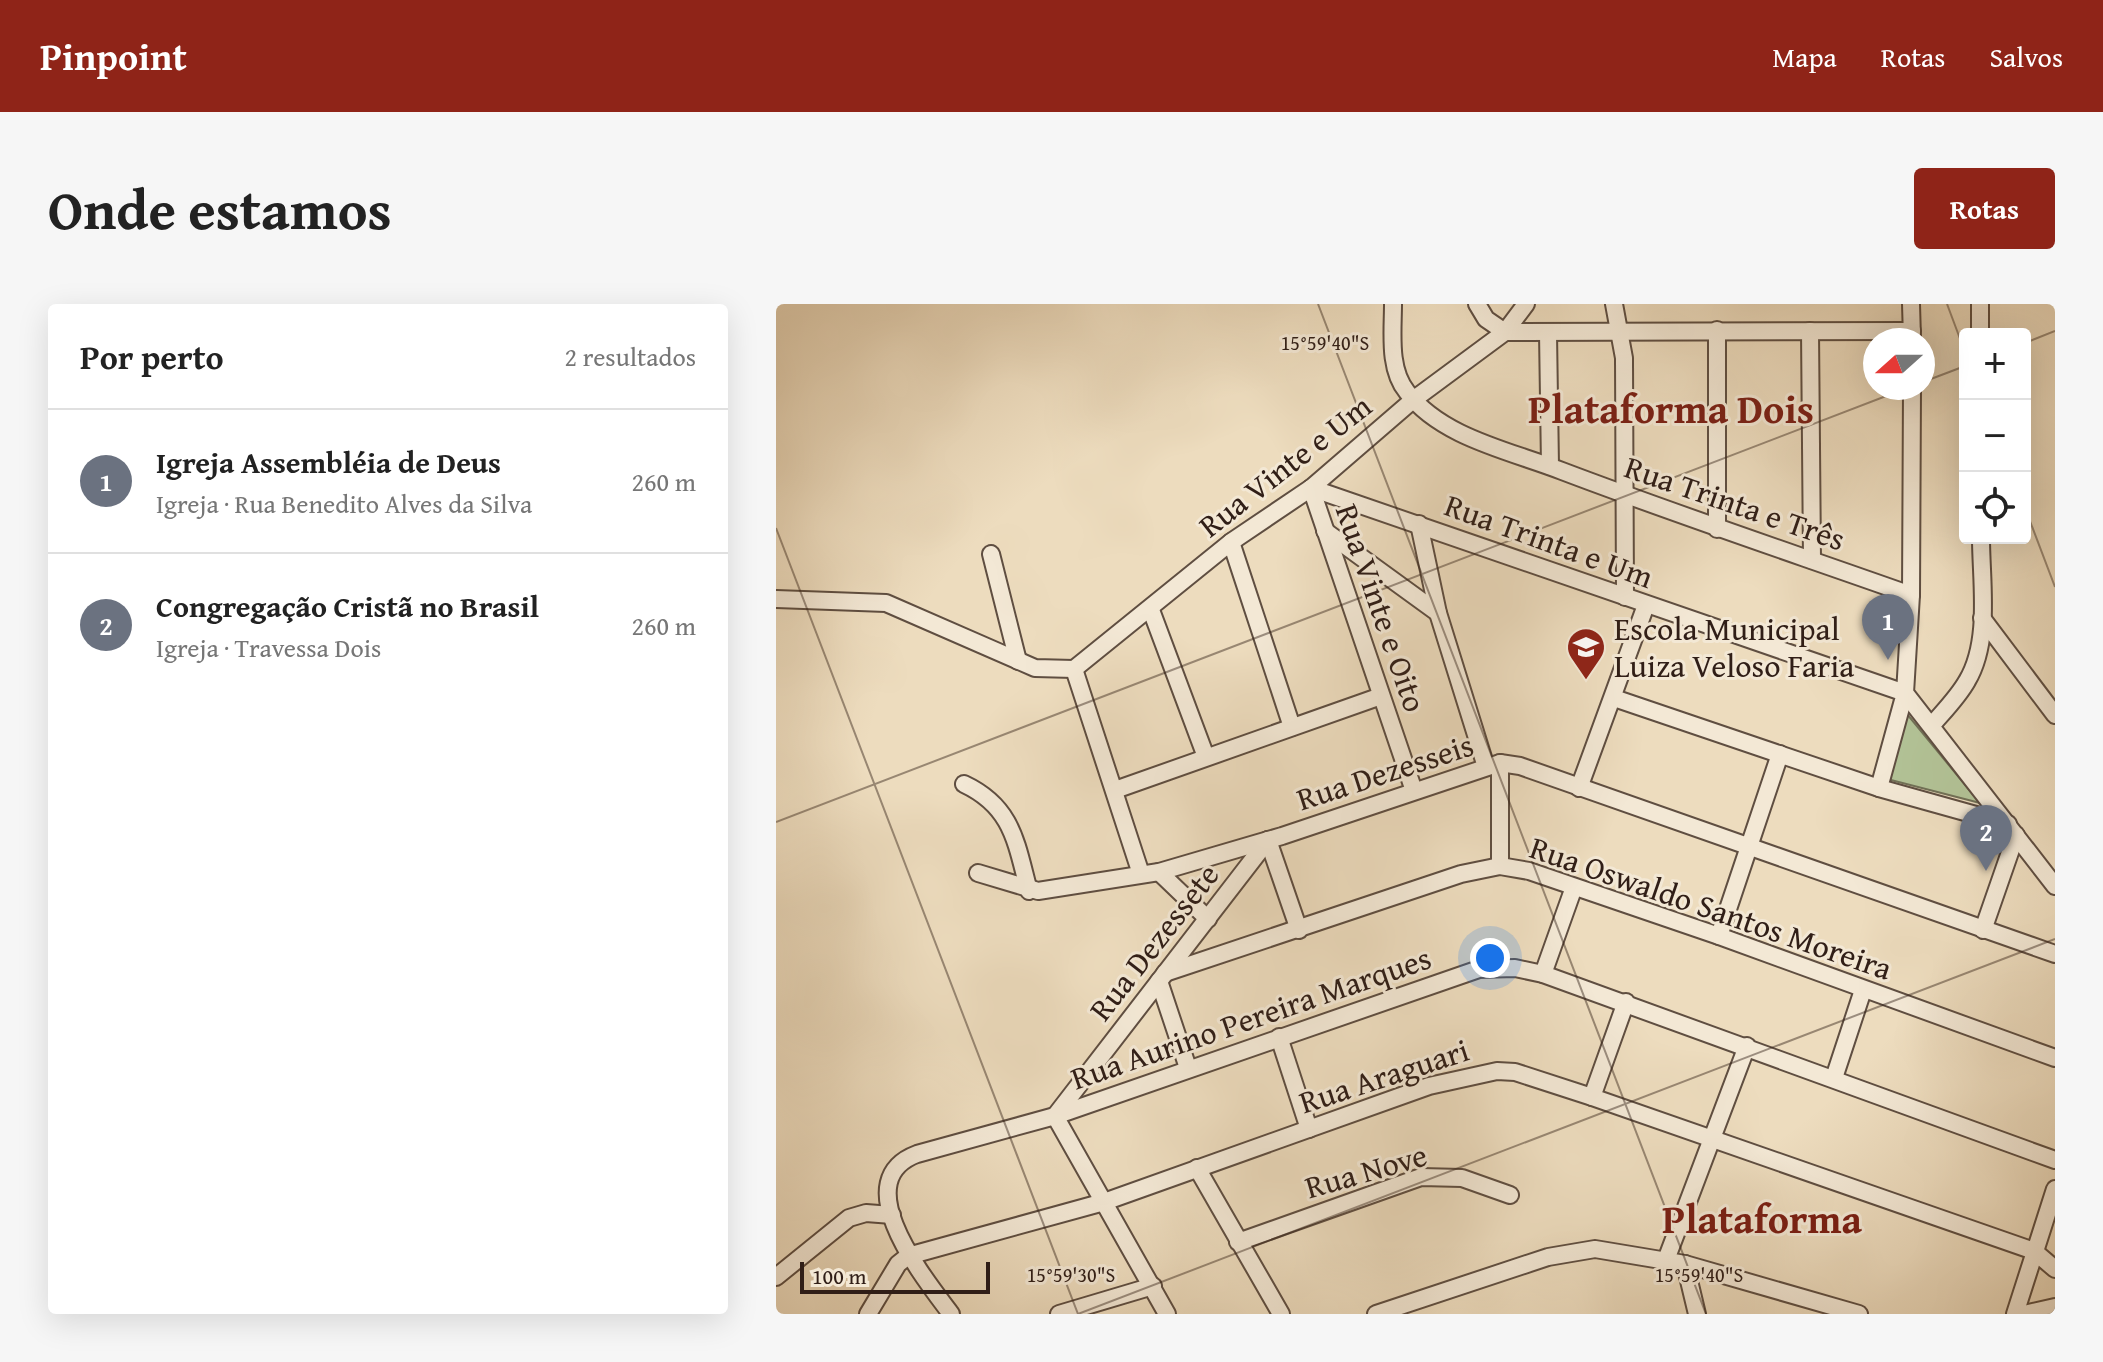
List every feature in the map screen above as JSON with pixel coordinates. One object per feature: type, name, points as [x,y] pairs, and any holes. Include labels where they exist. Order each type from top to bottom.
[{"type":"street","name":"Rua Vinte e Um","points":[[1074,669],[1151,610],[1231,542],[1311,488],[1413,400],[1505,332],[1526,304]]},
{"type":"street","points":[[1614,304],[1621,332],[1625,597]]},
{"type":"street","points":[[1911,304],[1912,328]]},
{"type":"street","points":[[1980,304],[1980,328]]},
{"type":"street","points":[[1390,306],[1396,370],[1400,383],[1413,400]]},
{"type":"street","points":[[1477,306],[1486,319],[1505,332],[1717,330],[1863,333]]},
{"type":"street","points":[[1717,330],[1717,529]]},
{"type":"street","points":[[1810,331],[1812,560]]},
{"type":"street","points":[[1548,333],[1550,466]]},
{"type":"street","name":"Rua Trinta e Três","points":[[1413,400],[1452,428],[1717,529],[1911,595]]},
{"type":"street","points":[[1879,788],[1905,693],[1911,595],[1912,400]]},
{"type":"street","name":"Rua Trinta e Um","points":[[1311,488],[1905,693]]},
{"type":"street","name":"Rua Vinte e Oito","points":[[1311,488],[1414,791]]},
{"type":"street","points":[[1419,524],[1438,613],[1493,765],[1500,866]]},
{"type":"street","points":[[1325,531],[1438,613]]},
{"type":"street","points":[[1231,542],[1292,727]]},
{"type":"street","points":[[1932,725],[1973,669],[1982,618],[1981,544]]},
{"type":"street","points":[[991,554],[1018,661]]},
{"type":"street","points":[[776,599],[886,603],[1018,661],[1044,670],[1074,669],[1141,874]]},
{"type":"street","points":[[1579,788],[1646,605]]},
{"type":"street","points":[[1151,610],[1206,757]]},
{"type":"street","points":[[1982,618],[2055,715]]},
{"type":"street","points":[[1905,693],[2055,886]]},
{"type":"street","points":[[1115,790],[1381,696]]},
{"type":"street","points":[[1614,698],[2012,830]]},
{"type":"street","points":[[1719,936],[1780,754]]},
{"type":"street","name":"Rua Dezesseis","points":[[978,873],[1029,891],[1159,872],[1268,840],[1493,765],[1520,766],[2055,954]]},
{"type":"street","points":[[964,784],[986,795],[1003,812],[1029,891]]},
{"type":"street","points":[[1983,930],[2012,830]]},
{"type":"street","points":[[1268,840],[1299,930]]},
{"type":"street","name":"Rua Dezessete","points":[[1055,1116],[1268,840]]},
{"type":"street","name":"Rua Oswaldo Santos Moreira","points":[[1162,977],[1461,874],[1500,866],[1529,871],[1719,936],[2055,1058]]},
{"type":"street","points":[[1159,872],[1208,919]]},
{"type":"street","points":[[1543,974],[1574,887]]},
{"type":"street","name":"Rua Aurino Pereira Marques","points":[[892,1215],[888,1187],[890,1174],[908,1157],[1055,1116],[1479,969],[1515,968],[1543,974],[2055,1160]]},
{"type":"street","points":[[1162,977],[1188,1068]]},
{"type":"street","points":[[1834,1078],[1863,990]]},
{"type":"street","points":[[1592,1097],[1626,1002]]},
{"type":"street","points":[[1279,1037],[1309,1129]]},
{"type":"street","points":[[1666,1260],[1747,1046]]},
{"type":"street","name":"Rua Araguari","points":[[908,1256],[1104,1202],[1429,1086],[1481,1073],[1515,1072],[2034,1251]]},
{"type":"street","points":[[1055,1116],[1167,1314]]},
{"type":"street","points":[[1197,1168],[1281,1314]]},
{"type":"street","name":"Rua Nove","points":[[1238,1242],[1421,1177],[1462,1178],[1510,1195]]},
{"type":"street","points":[[2015,1314],[2055,1189]]},
{"type":"street","points":[[776,1277],[849,1218],[866,1213],[892,1215],[908,1256],[951,1314]]},
{"type":"street","points":[[1376,1314],[1572,1251],[1610,1250],[1685,1264],[1859,1314]]},
{"type":"street","points":[[2034,1251],[2055,1269]]},
{"type":"street","points":[[868,1314],[898,1264],[908,1256]]},
{"type":"street","points":[[1685,1264],[1697,1314]]},
{"type":"street","points":[[1059,1314],[1153,1286]]},
{"type":"street","points":[[1429,1297],[1434,1314]]},
{"type":"street","points":[[2024,1314],[2055,1307]]},
{"type":"green space","points":[[1907,714],[1980,803],[1887,779]]},
{"type":"place","name":"Igreja Assembléia de Deus","points":[[1888,660]]},
{"type":"place","name":"Escola Municipal Luiza Veloso Faria","points":[[1586,681]]},
{"type":"place","name":"Congregação Cristã no Brasil","points":[[1986,871]]},
{"type":"district","name":"Plataforma Dois","points":[[1671,409]]},
{"type":"district","name":"Plataforma","points":[[1762,1219]]}]
